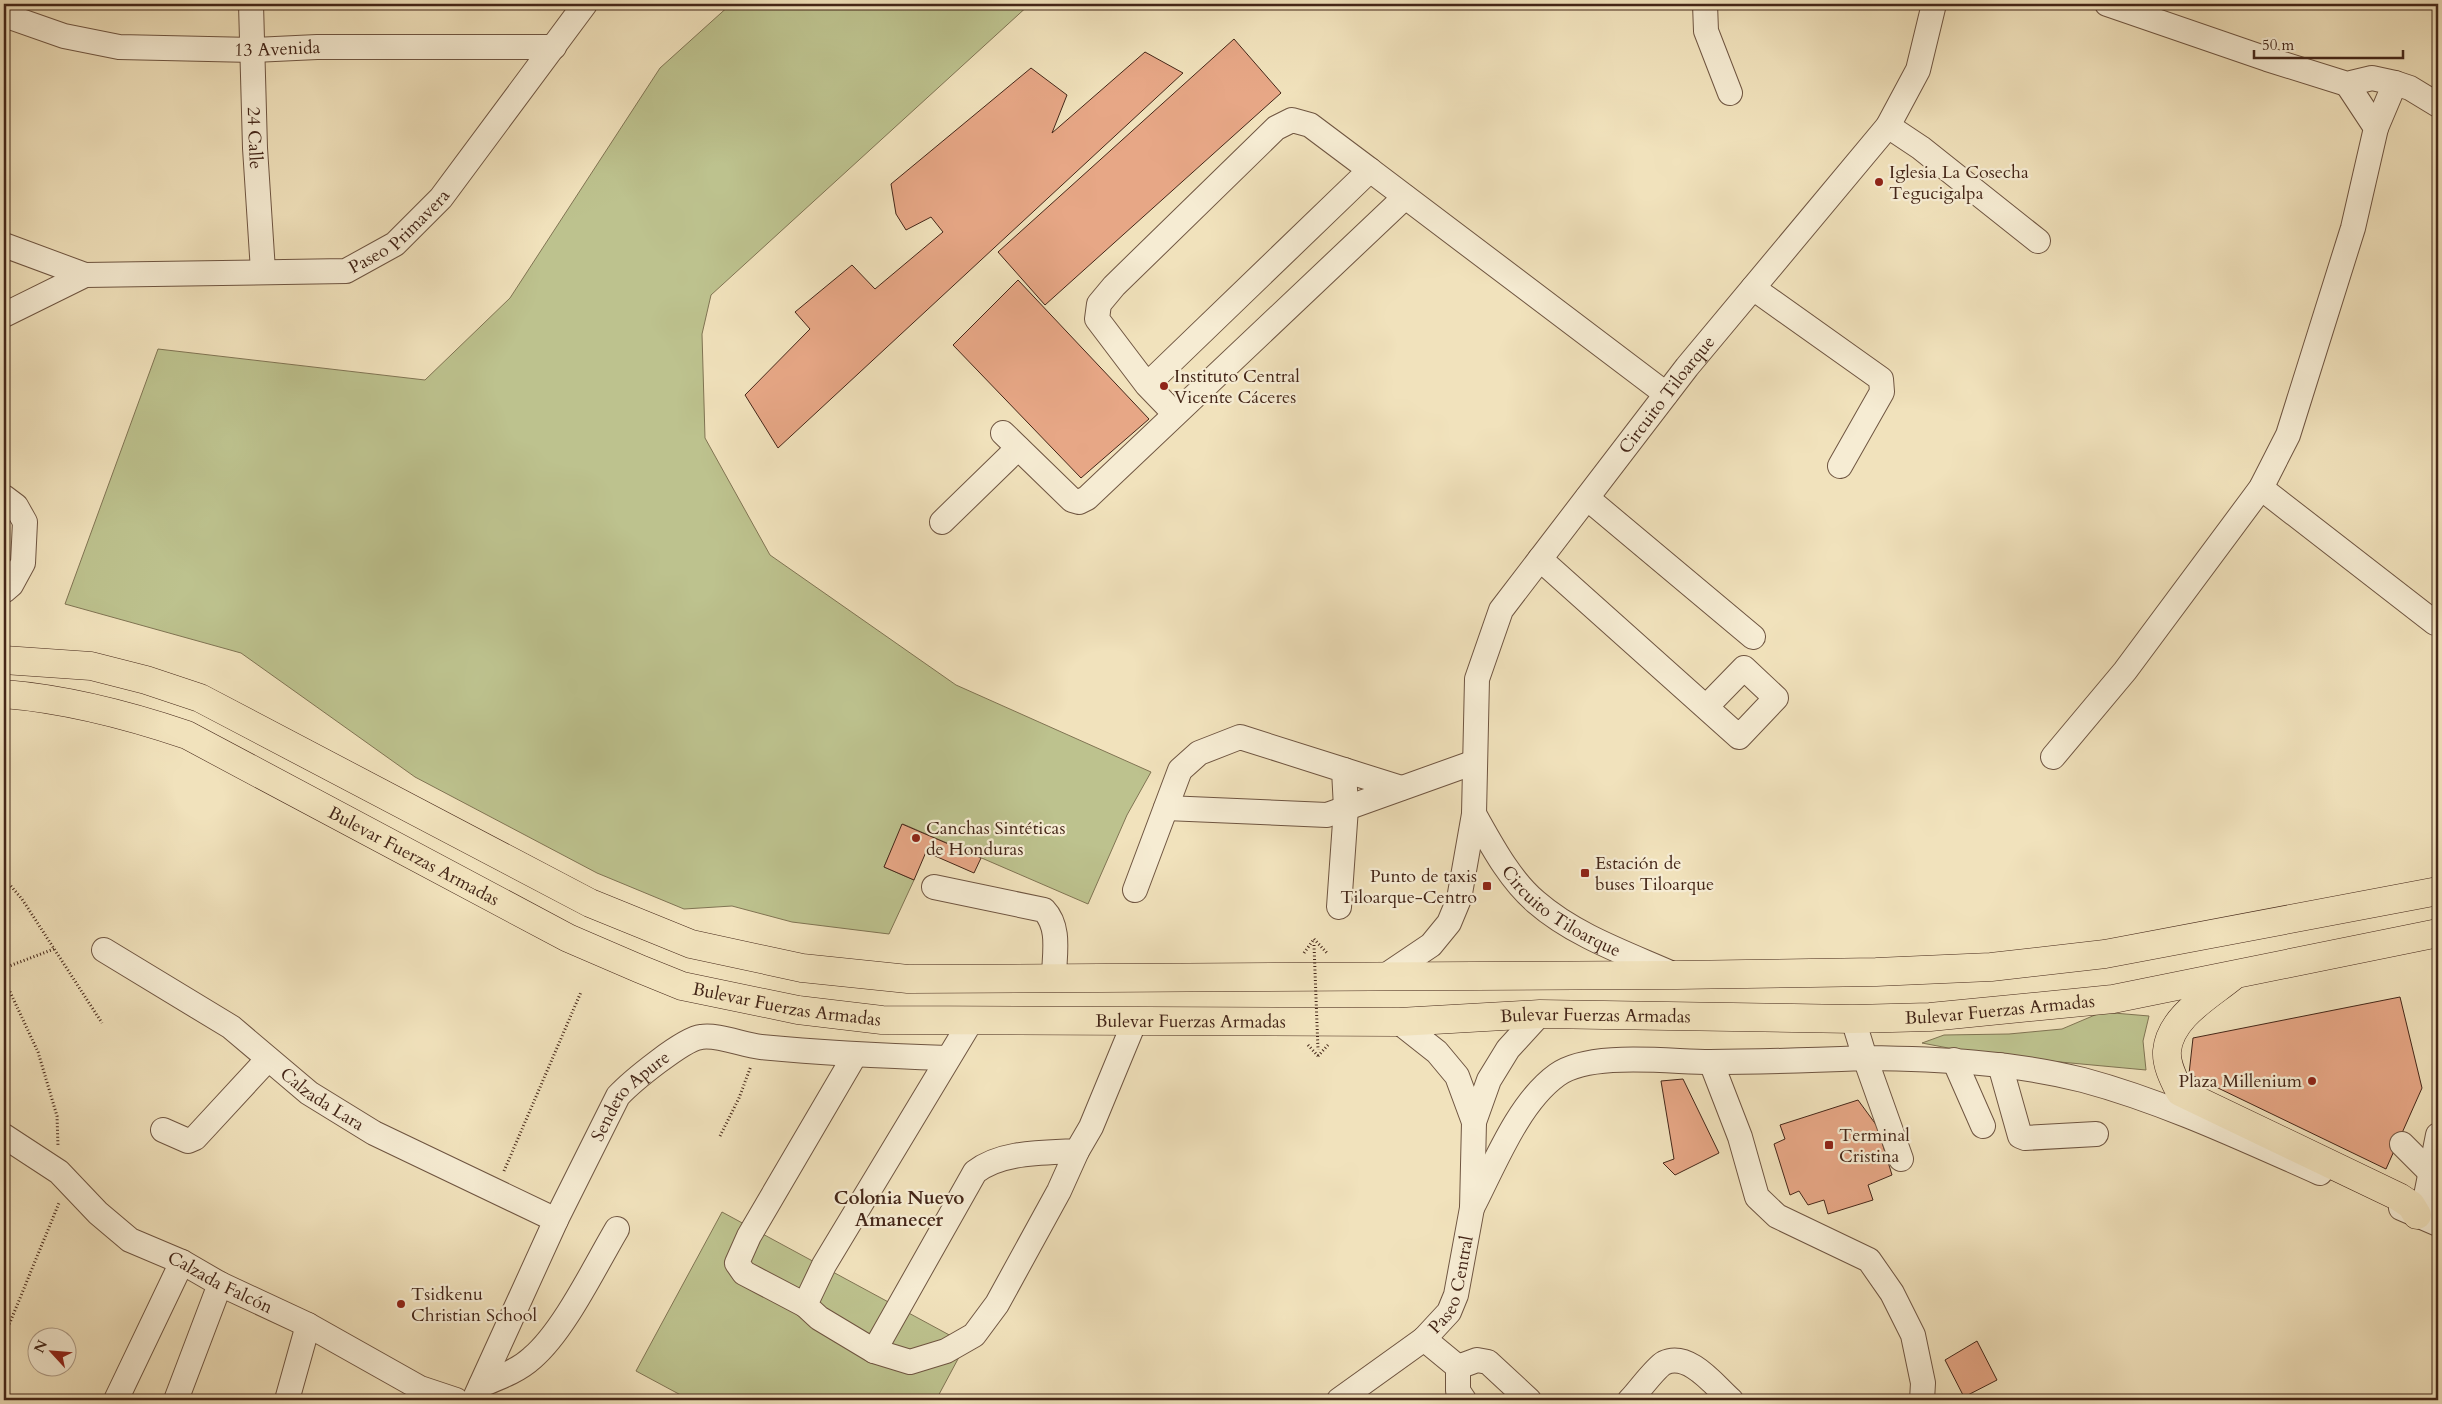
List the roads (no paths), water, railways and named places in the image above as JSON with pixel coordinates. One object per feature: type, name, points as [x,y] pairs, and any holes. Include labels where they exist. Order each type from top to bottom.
[{"type":"highway","points":[[4,660],[91,666],[146,680],[200,698],[590,903],[691,944],[802,968],[908,979],[1677,975],[1876,972],[1992,967],[2105,954],[2438,891]]},
{"type":"highway","name":"Bulevar Fuerzas Armadas","points":[[4,694],[136,717],[187,735],[568,938],[682,986],[817,1012],[882,1020],[1399,1022],[1540,1014],[1853,1019],[1930,1016],[2113,998],[2438,933]]},
{"type":"highway","points":[[2236,974],[2187,1013],[2176,1028],[2167,1051],[2171,1072],[2180,1092],[2399,1197],[2426,1219]]},
{"type":"street","name":"24 Calle","points":[[252,4],[255,148],[263,271]]},
{"type":"street","name":"Paseo Primavera","points":[[4,315],[85,275],[346,271],[395,244],[441,198],[585,4]]},
{"type":"street","name":"Circuito Tiloarque","points":[[1385,976],[1431,945],[1449,923],[1459,900],[1474,814],[1477,679],[1501,610],[1666,394],[1888,126],[1918,70],[1934,4]]},
{"type":"street","points":[[2107,4],[2267,59],[2347,84],[2372,78],[2395,82],[2425,96],[2438,105]]},
{"type":"street","points":[[1700,5],[1706,31],[1730,93]]},
{"type":"street","name":"13 Avenida","points":[[4,15],[64,36],[119,47],[253,50],[327,47],[554,47]]},
{"type":"street","points":[[2053,757],[2125,671],[2261,488],[2288,435],[2353,228],[2376,128],[2395,82]]},
{"type":"street","points":[[2347,84],[2376,128]]},
{"type":"street","points":[[1175,414],[1147,385],[1097,319],[1099,304],[1114,286],[1276,128],[1292,120],[1310,125],[1666,394]]},
{"type":"street","points":[[1888,126],[1921,148],[2038,241]]},
{"type":"street","points":[[1147,385],[1370,170]]},
{"type":"street","points":[[942,522],[1010,440],[1072,500],[1079,502],[1087,498],[1405,197]]},
{"type":"street","points":[[4,245],[85,275]]},
{"type":"street","points":[[1753,288],[1881,379],[1882,392],[1840,466]]},
{"type":"street","points":[[2261,488],[2435,623]]},
{"type":"street","points":[[4,497],[16,506],[25,522],[23,563],[11,585],[4,591]]},
{"type":"street","points":[[1587,498],[1753,637]]},
{"type":"street","points":[[1540,559],[1706,707]]},
{"type":"street","points":[[1135,890],[1180,770],[1199,754],[1240,737],[1401,788]]},
{"type":"street","points":[[1166,808],[1327,815],[1475,762]]},
{"type":"street","points":[[1339,907],[1346,808],[1344,770]]},
{"type":"street","name":"Circuito Tiloarque","points":[[1474,814],[1502,862],[1535,902],[1569,925],[1602,943],[1677,975]]},
{"type":"street","points":[[934,888],[1044,910],[1051,918],[1055,929],[1054,978]]},
{"type":"street","name":"Calzada Lara","points":[[104,950],[230,1027],[309,1093],[374,1133],[556,1220]]},
{"type":"street","name":"Paseo Central","points":[[1339,1400],[1424,1339],[1448,1312],[1456,1295],[1472,1208],[1474,1122],[1489,1080],[1508,1049],[1540,1014]]},
{"type":"street","points":[[1853,1019],[1901,1159]]},
{"type":"street","points":[[805,1305],[824,1265],[971,1021]]},
{"type":"street","points":[[855,1055],[749,1236],[737,1263],[744,1273],[805,1305],[819,1318],[874,1351],[910,1362],[946,1351],[974,1335],[997,1304],[1059,1191],[1077,1151],[1091,1127],[1134,1022]]},
{"type":"street","name":"Paseo Central","points":[[1399,1022],[1437,1052],[1457,1076],[1474,1122]]},
{"type":"street","name":"Sendero Apure","points":[[478,1393],[556,1220],[618,1096],[628,1085],[690,1040],[702,1036],[758,1046],[855,1055],[948,1058]]},
{"type":"street","points":[[1472,1208],[1522,1113],[1539,1090],[1558,1074],[1579,1065],[1606,1060],[1711,1062],[1865,1058],[1954,1060],[2000,1065],[2083,1080],[2199,1120],[2426,1219],[2430,1172],[2438,1135]]},
{"type":"street","points":[[163,1130],[188,1141],[195,1138],[268,1059]]},
{"type":"street","points":[[1954,1060],[1983,1126]]},
{"type":"street","points":[[1711,1062],[1740,1137],[1757,1196],[1777,1216],[1869,1260],[1892,1293],[1913,1335],[1923,1383],[1922,1400]]},
{"type":"street","points":[[2000,1065],[2020,1136],[2025,1138],[2096,1134]]},
{"type":"street","name":"Calzada Falcón","points":[[4,1136],[63,1177],[98,1213],[130,1240],[182,1262],[220,1284],[308,1326],[418,1394],[456,1400]]},
{"type":"street","points":[[2402,1144],[2430,1172]]},
{"type":"street","points":[[874,1351],[975,1172],[986,1164],[1017,1156],[1077,1151]]},
{"type":"street","points":[[478,1393],[532,1359],[545,1346],[617,1229]]},
{"type":"street","points":[[116,1400],[182,1262]]},
{"type":"street","points":[[176,1400],[220,1284]]},
{"type":"street","points":[[287,1400],[308,1326]]},
{"type":"street","points":[[1424,1339],[1458,1367]]},
{"type":"street","points":[[1458,1367],[1477,1360],[1488,1362],[1530,1400]]},
{"type":"street","points":[[1630,1400],[1663,1364],[1675,1361],[1689,1363],[1731,1400]]},
{"type":"street","points":[[1458,1367],[1458,1391],[1464,1400]]},
{"type":"place","name":"Iglesia La Cosecha Tegucigalpa","points":[[1879,182]]},
{"type":"place","name":"Instituto Central Vicente Cáceres","points":[[1164,386]]},
{"type":"place","name":"Canchas Sintéticas de Honduras","points":[[916,838]]},
{"type":"place","name":"Estación de buses Tiloarque","points":[[1585,873]]},
{"type":"place","name":"Punto de taxis Tiloarque-Centro","points":[[1487,886]]},
{"type":"place","name":"Plaza Millenium","points":[[2312,1081]]},
{"type":"place","name":"Terminal Cristina","points":[[1829,1145]]},
{"type":"place","name":"Tsidkenu Christian School","points":[[401,1304]]},
{"type":"district","name":"Colonia Nuevo Amanecer","points":[[899,1209]]}]
